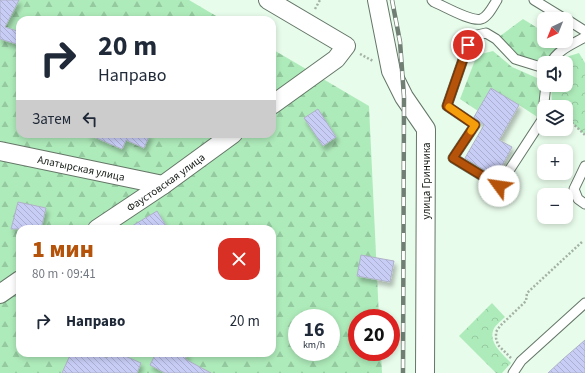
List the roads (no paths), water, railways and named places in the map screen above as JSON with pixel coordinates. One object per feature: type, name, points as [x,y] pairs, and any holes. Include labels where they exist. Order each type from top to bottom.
[{"type":"street","points":[[268,0],[346,46],[336,59],[276,103]]},
{"type":"street","name":"улица Гринчика","points":[[377,0],[391,71],[404,97],[426,129],[425,373]]},
{"type":"street","name":"Фаустовская улица","points":[[103,225],[163,185],[228,138]]},
{"type":"street","name":"Алатырская улица","points":[[0,151],[163,185]]},
{"type":"street","points":[[0,294],[16,283]]},
{"type":"lane","points":[[432,0],[473,19],[481,19],[485,16],[497,0]]},
{"type":"lane","points":[[534,0],[554,12]]},
{"type":"lane","points":[[573,23],[585,31]]},
{"type":"lane","points":[[537,66],[515,59],[496,39],[486,33],[476,35],[468,45],[447,106],[475,125],[453,158],[499,186],[542,120],[545,92]]},
{"type":"lane","points":[[556,56],[560,51],[585,37]]},
{"type":"lane","points":[[585,166],[574,189],[578,199],[585,204]]},
{"type":"lane","points":[[516,369],[521,361],[585,303]]},
{"type":"railway","points":[[392,0],[400,42],[404,97],[403,373]]}]
